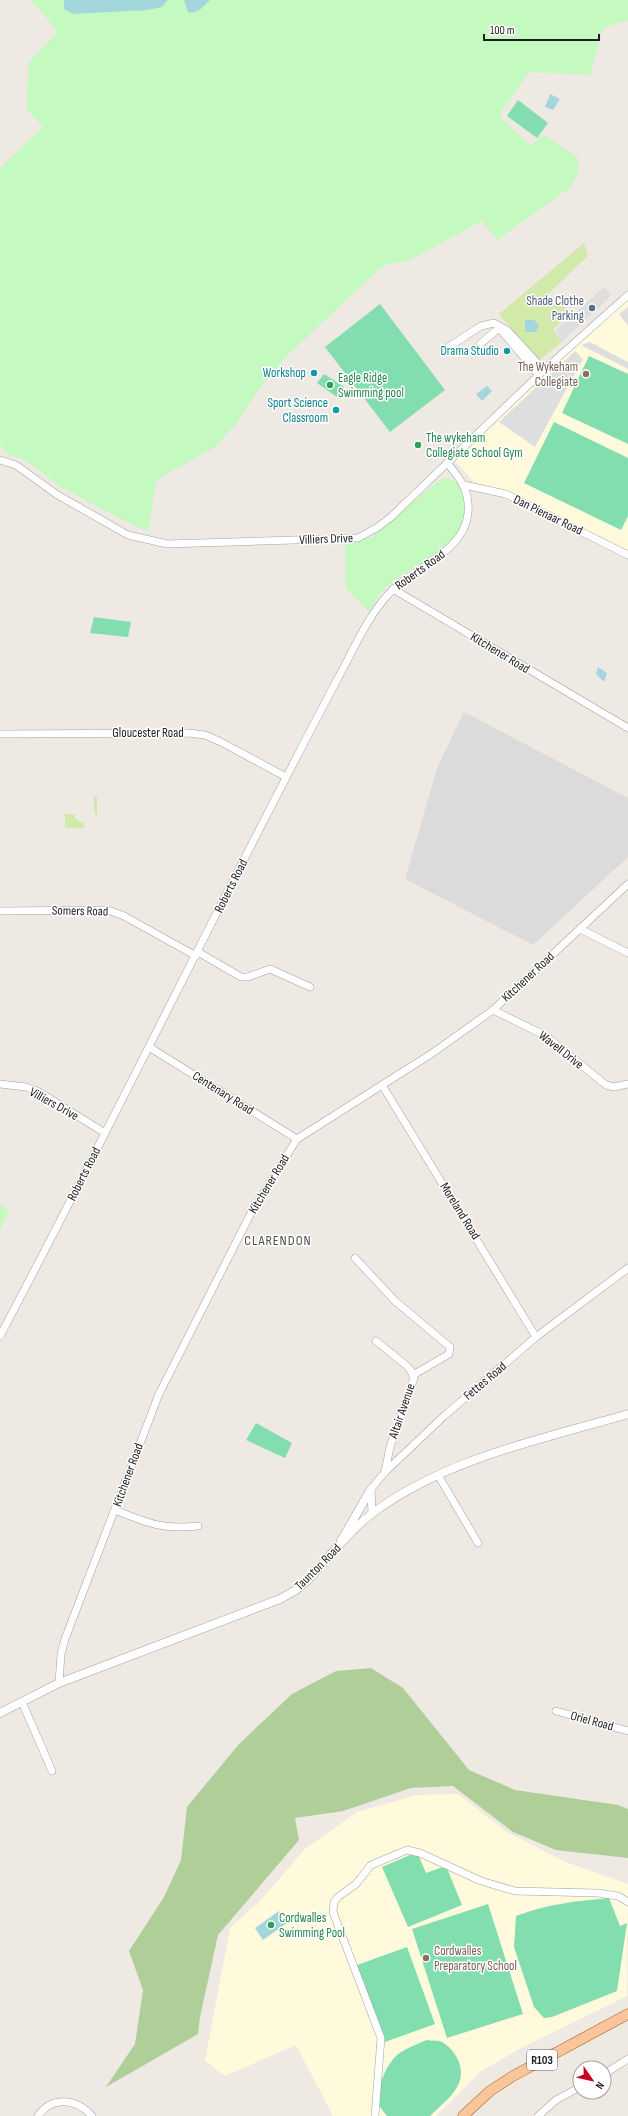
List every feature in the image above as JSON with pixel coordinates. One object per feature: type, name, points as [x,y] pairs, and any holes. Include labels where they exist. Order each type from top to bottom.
[{"type":"main road","name":"R103","points":[[463,2116],[490,2091],[513,2076],[628,2014]]},
{"type":"street","name":"Villiers Drive","points":[[0,460],[16,465],[56,494],[128,535],[166,544],[358,538],[378,527],[447,464],[542,373],[628,295]]},
{"type":"street","points":[[444,350],[481,326],[494,323],[508,331],[542,373]]},
{"type":"street","points":[[480,344],[499,328],[542,373]]},
{"type":"street","name":"Roberts Road","points":[[0,1336],[197,954],[286,777],[368,622],[393,589],[409,574],[453,545],[459,538],[468,520],[470,500],[464,485],[447,464]]},
{"type":"street","name":"Dan Pienaar Road","points":[[464,485],[506,494],[628,555]]},
{"type":"street","name":"Kitchener Road","points":[[393,589],[628,728]]},
{"type":"street","name":"Gloucester Road","points":[[0,734],[188,733],[206,735],[286,777]]},
{"type":"street","name":"Kitchener Road","points":[[59,1683],[61,1654],[65,1639],[159,1394],[251,1213],[297,1139],[431,1054],[493,1010],[628,884]]},
{"type":"street","name":"Somers Road","points":[[0,911],[108,910],[124,916],[241,977],[248,977],[270,969],[310,987]]},
{"type":"street","points":[[580,929],[628,953]]},
{"type":"street","name":"Wavell Drive","points":[[493,1010],[546,1036],[606,1085],[614,1087],[628,1084]]},
{"type":"street","name":"Centenary Road","points":[[149,1047],[297,1139]]},
{"type":"street","name":"Villiers Drive","points":[[0,1084],[26,1088],[38,1092],[105,1133]]},
{"type":"street","name":"Moreland Road","points":[[382,1085],[536,1337]]},
{"type":"street","points":[[355,1258],[400,1306],[450,1347],[449,1354],[413,1375]]},
{"type":"street","name":"Fettes Road","points":[[371,1489],[384,1472],[444,1416],[536,1337],[628,1268]]},
{"type":"street","name":"Altair Avenue","points":[[376,1341],[407,1366],[413,1375],[412,1384],[390,1447],[384,1472]]},
{"type":"street","name":"Taunton Road","points":[[0,1713],[59,1683],[280,1599],[296,1590],[308,1580],[372,1513],[438,1475],[537,1439],[628,1414]]},
{"type":"street","points":[[438,1475],[478,1543]]},
{"type":"street","points":[[371,1489],[372,1513]]},
{"type":"street","points":[[338,1547],[350,1523],[371,1489]]},
{"type":"street","points":[[115,1510],[165,1527],[176,1529],[198,1526]]},
{"type":"street","points":[[22,1702],[52,1771]]},
{"type":"street","name":"Oriel Road","points":[[556,1711],[628,1731]]},
{"type":"street","points":[[375,2116],[381,2038],[333,1912],[334,1902],[338,1897],[356,1884],[371,1865],[407,1850],[420,1853],[481,1880],[515,1891],[597,1893],[618,1896],[628,1902]]},
{"type":"street","points":[[612,2069],[628,2059]]},
{"type":"street","points":[[538,2116],[556,2100],[572,2091]]},
{"type":"street","points":[[38,2116],[45,2108],[56,2102],[63,2101],[82,2107],[92,2116]]},
{"type":"shaded area","points":[[604,287],[611,296],[562,342],[556,330]]},
{"type":"shaded area","name":"The Wykeham Collegiate","points":[[628,296],[628,552],[474,482],[454,460],[459,452]]},
{"type":"shaded area","points":[[628,307],[628,326],[619,314]]},
{"type":"shaded area","points":[[590,342],[628,362],[628,369],[581,345]]},
{"type":"shaded area","points":[[575,351],[583,359],[535,447],[499,422]]},
{"type":"shaded area","points":[[464,712],[628,798],[628,857],[533,945],[405,879],[437,768]]},
{"type":"shaded area","name":"Cordwalles Preparatory School","points":[[458,1794],[507,1832],[563,1861],[628,1884],[627,1996],[523,2047],[481,2071],[436,2116],[333,2116],[296,2045],[225,2076],[205,2061],[230,1928],[261,1900],[305,1849],[357,1812],[417,1795]]},
{"type":"green space","points":[[31,0],[64,0],[64,9],[148,10],[168,0],[184,0],[188,12],[197,12],[210,0],[628,0],[628,20],[603,28],[590,75],[529,72],[500,113],[502,119],[531,146],[543,134],[578,158],[579,170],[571,187],[497,240],[482,221],[408,261],[387,264],[376,272],[289,354],[259,389],[236,424],[215,447],[156,480],[148,531],[127,522],[61,487],[21,458],[7,454],[0,444],[0,168],[43,127],[26,108],[29,62],[58,32]]},
{"type":"green space","points":[[518,100],[548,123],[537,138],[507,116]]},
{"type":"green space","points":[[584,243],[588,256],[547,295],[551,300],[559,301],[570,315],[553,329],[562,342],[538,361],[499,314]]},
{"type":"green space","points":[[380,304],[445,390],[390,432],[325,347]]},
{"type":"green space","points":[[589,356],[628,374],[628,444],[562,413]]},
{"type":"green space","name":"Eagle Ridge Swimming pool","points":[[324,374],[344,387],[337,397],[317,383]]},
{"type":"green space","points":[[554,422],[628,458],[628,516],[621,530],[524,483]]},
{"type":"green space","points":[[446,478],[453,480],[459,485],[465,494],[463,517],[458,532],[439,553],[399,577],[386,587],[378,596],[369,612],[346,588],[345,544],[370,538],[441,479]]},
{"type":"green space","points":[[94,617],[131,622],[128,637],[90,633]]},
{"type":"green space","points":[[94,796],[97,796],[97,818],[94,811]]},
{"type":"green space","points":[[65,814],[75,814],[75,819],[79,819],[79,822],[83,822],[84,828],[65,828]]},
{"type":"green space","points":[[0,1205],[9,1211],[0,1230]]},
{"type":"green space","points":[[256,1423],[292,1443],[285,1458],[246,1440]]},
{"type":"green space","points":[[371,1668],[403,1688],[469,1770],[515,1790],[618,1805],[628,1809],[628,1858],[556,1850],[513,1832],[453,1786],[411,1788],[343,1811],[295,1818],[299,1840],[218,1935],[200,2017],[198,2034],[106,2087],[135,2044],[143,1990],[129,1951],[164,1897],[181,1860],[187,1807],[239,1744],[292,1694],[336,1671]]},
{"type":"green space","points":[[417,1852],[426,1873],[446,1866],[462,1905],[408,1927],[382,1867]]},
{"type":"green space","points":[[609,1898],[620,1926],[627,1923],[617,1991],[552,2017],[544,2018],[534,2007],[514,1947],[516,1916],[551,1906]]},
{"type":"green space","points":[[488,1904],[523,2014],[447,2038],[412,1929]]},
{"type":"green space","points":[[407,1947],[435,2024],[385,2042],[357,1965]]},
{"type":"green space","points":[[427,2040],[442,2042],[456,2056],[461,2068],[460,2081],[457,2087],[448,2099],[430,2116],[387,2116],[379,2103],[379,2090],[386,2070],[398,2054]]},
{"type":"water","points":[[64,0],[168,0],[162,7],[148,10],[73,14],[64,9]]},
{"type":"water","points":[[184,0],[210,0],[200,9],[191,13],[188,12]]},
{"type":"water","points":[[550,94],[560,99],[553,110],[545,107]]},
{"type":"water","points":[[525,320],[534,320],[539,325],[536,332],[525,332]]},
{"type":"water","points":[[487,386],[492,391],[482,401],[476,394]]},
{"type":"water","points":[[598,667],[607,673],[604,682],[596,674]]},
{"type":"water","name":"Cordwalles Swimming Pool","points":[[279,1911],[287,1923],[263,1940],[255,1928]]},
{"type":"place","name":"Shade Clothe Parking","points":[[592,308]]},
{"type":"place","name":"Drama Studio","points":[[507,351]]},
{"type":"place","name":"Workshop","points":[[314,373]]},
{"type":"place","name":"The Wykeham Collegiate","points":[[586,374]]},
{"type":"place","name":"Eagle Ridge Swimming pool","points":[[330,385]]},
{"type":"place","name":"Sport Science Classroom","points":[[336,410]]},
{"type":"place","name":"The wykeham Collegiate School Gym","points":[[418,445]]},
{"type":"place","name":"Cordwalles Swimming Pool","points":[[271,1925]]},
{"type":"place","name":"Cordwalles Preparatory School","points":[[426,1958]]},
{"type":"district","name":"CLARENDON","points":[[278,1240]]}]
